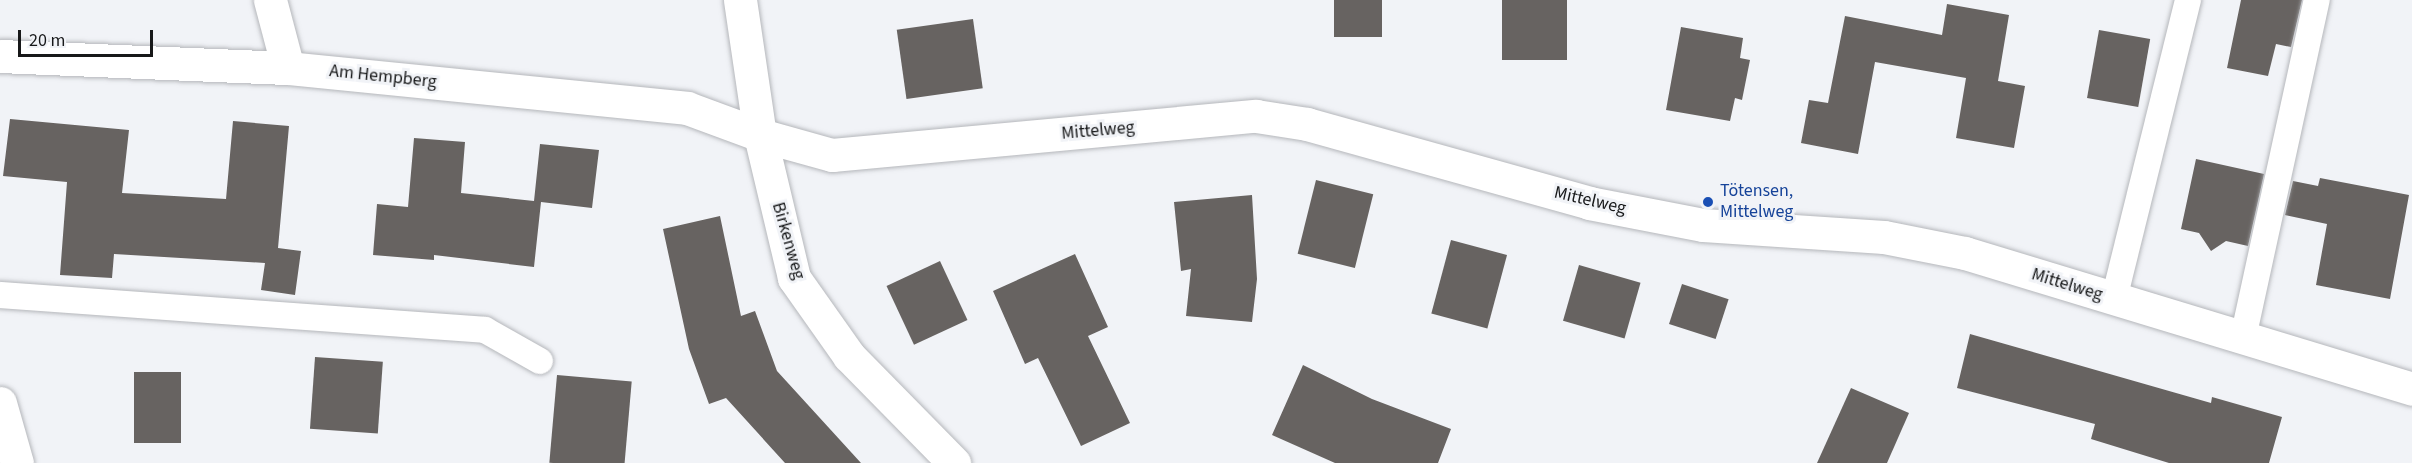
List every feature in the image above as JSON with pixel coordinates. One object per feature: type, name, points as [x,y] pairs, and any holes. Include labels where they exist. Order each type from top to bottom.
[{"type":"street","points":[[270,0],[288,68]]},
{"type":"street","name":"Birkenweg","points":[[740,0],[760,135],[794,278],[849,356],[954,463]]},
{"type":"street","name":"Am Hempberg","points":[[0,56],[288,68],[687,108],[760,135]]},
{"type":"street","name":"Mittelweg","points":[[760,135],[832,155],[1256,116],[1307,124],[1589,203],[1702,225],[1884,237],[1965,253],[2412,388]]},
{"type":"street","points":[[0,403],[17,463]]},
{"type":"lane","points":[[2114,299],[2188,0]]},
{"type":"lane","points":[[2243,338],[2317,0]]},
{"type":"lane","points":[[0,295],[485,330],[540,361]]},
{"type":"building","points":[[1334,0],[1382,0],[1382,37],[1334,37]]},
{"type":"building","points":[[1502,0],[1567,0],[1567,60],[1502,60]]},
{"type":"building","points":[[2241,0],[2302,0],[2291,47],[2276,44],[2268,76],[2227,68]]},
{"type":"building","points":[[1947,4],[2009,15],[1998,81],[2025,86],[2014,148],[1956,138],[1966,78],[1875,62],[1858,154],[1801,143],[1809,100],[1828,103],[1845,16],[1942,35]]},
{"type":"building","points":[[973,19],[983,88],[906,99],[897,30]]},
{"type":"building","points":[[1681,27],[1743,38],[1740,58],[1750,60],[1742,100],[1735,98],[1730,121],[1666,110]]},
{"type":"building","points":[[2099,30],[2150,39],[2138,107],[2087,98]]},
{"type":"building","points":[[10,119],[129,130],[122,193],[226,199],[233,121],[289,126],[278,248],[301,251],[295,295],[261,290],[265,263],[114,254],[112,278],[60,275],[67,182],[3,176]]},
{"type":"building","points":[[414,138],[465,142],[461,193],[534,201],[540,144],[599,150],[592,208],[541,202],[534,267],[434,255],[434,260],[373,255],[377,204],[408,207]]},
{"type":"building","points":[[2196,159],[2264,174],[2248,246],[2226,241],[2211,251],[2199,233],[2181,229]]},
{"type":"building","points":[[2320,178],[2409,195],[2390,299],[2316,285],[2327,224],[2285,215],[2293,181],[2318,186]]},
{"type":"building","points":[[1316,180],[1373,194],[1355,268],[1298,254]]},
{"type":"building","points":[[1252,195],[1257,279],[1252,322],[1186,316],[1191,269],[1181,271],[1174,202]]},
{"type":"building","points":[[720,216],[741,316],[755,311],[777,371],[861,463],[785,463],[726,398],[709,404],[689,349],[663,229]]},
{"type":"building","points":[[1451,240],[1507,255],[1487,328],[1431,313]]},
{"type":"building","points":[[1075,254],[1108,327],[1088,336],[1130,423],[1081,446],[1038,358],[1025,364],[993,291]]},
{"type":"building","points":[[940,261],[967,320],[914,345],[887,286]]},
{"type":"building","points":[[1579,265],[1641,283],[1625,338],[1563,321]]},
{"type":"building","points":[[1682,284],[1729,299],[1716,339],[1669,324]]},
{"type":"building","points":[[1970,334],[2211,403],[2212,397],[2282,417],[2269,463],[2169,463],[2091,439],[2095,424],[1957,388]]},
{"type":"building","points":[[315,357],[383,362],[378,434],[310,429]]},
{"type":"building","points":[[1303,365],[1372,399],[1451,429],[1438,463],[1335,463],[1272,435]]},
{"type":"building","points":[[134,372],[181,372],[181,443],[134,443]]},
{"type":"building","points":[[557,375],[632,382],[625,463],[549,463]]},
{"type":"building","points":[[1851,388],[1909,413],[1887,463],[1817,463]]},
{"type":"place","name":"Tötensen, Mittelweg","points":[[1708,202]]}]
